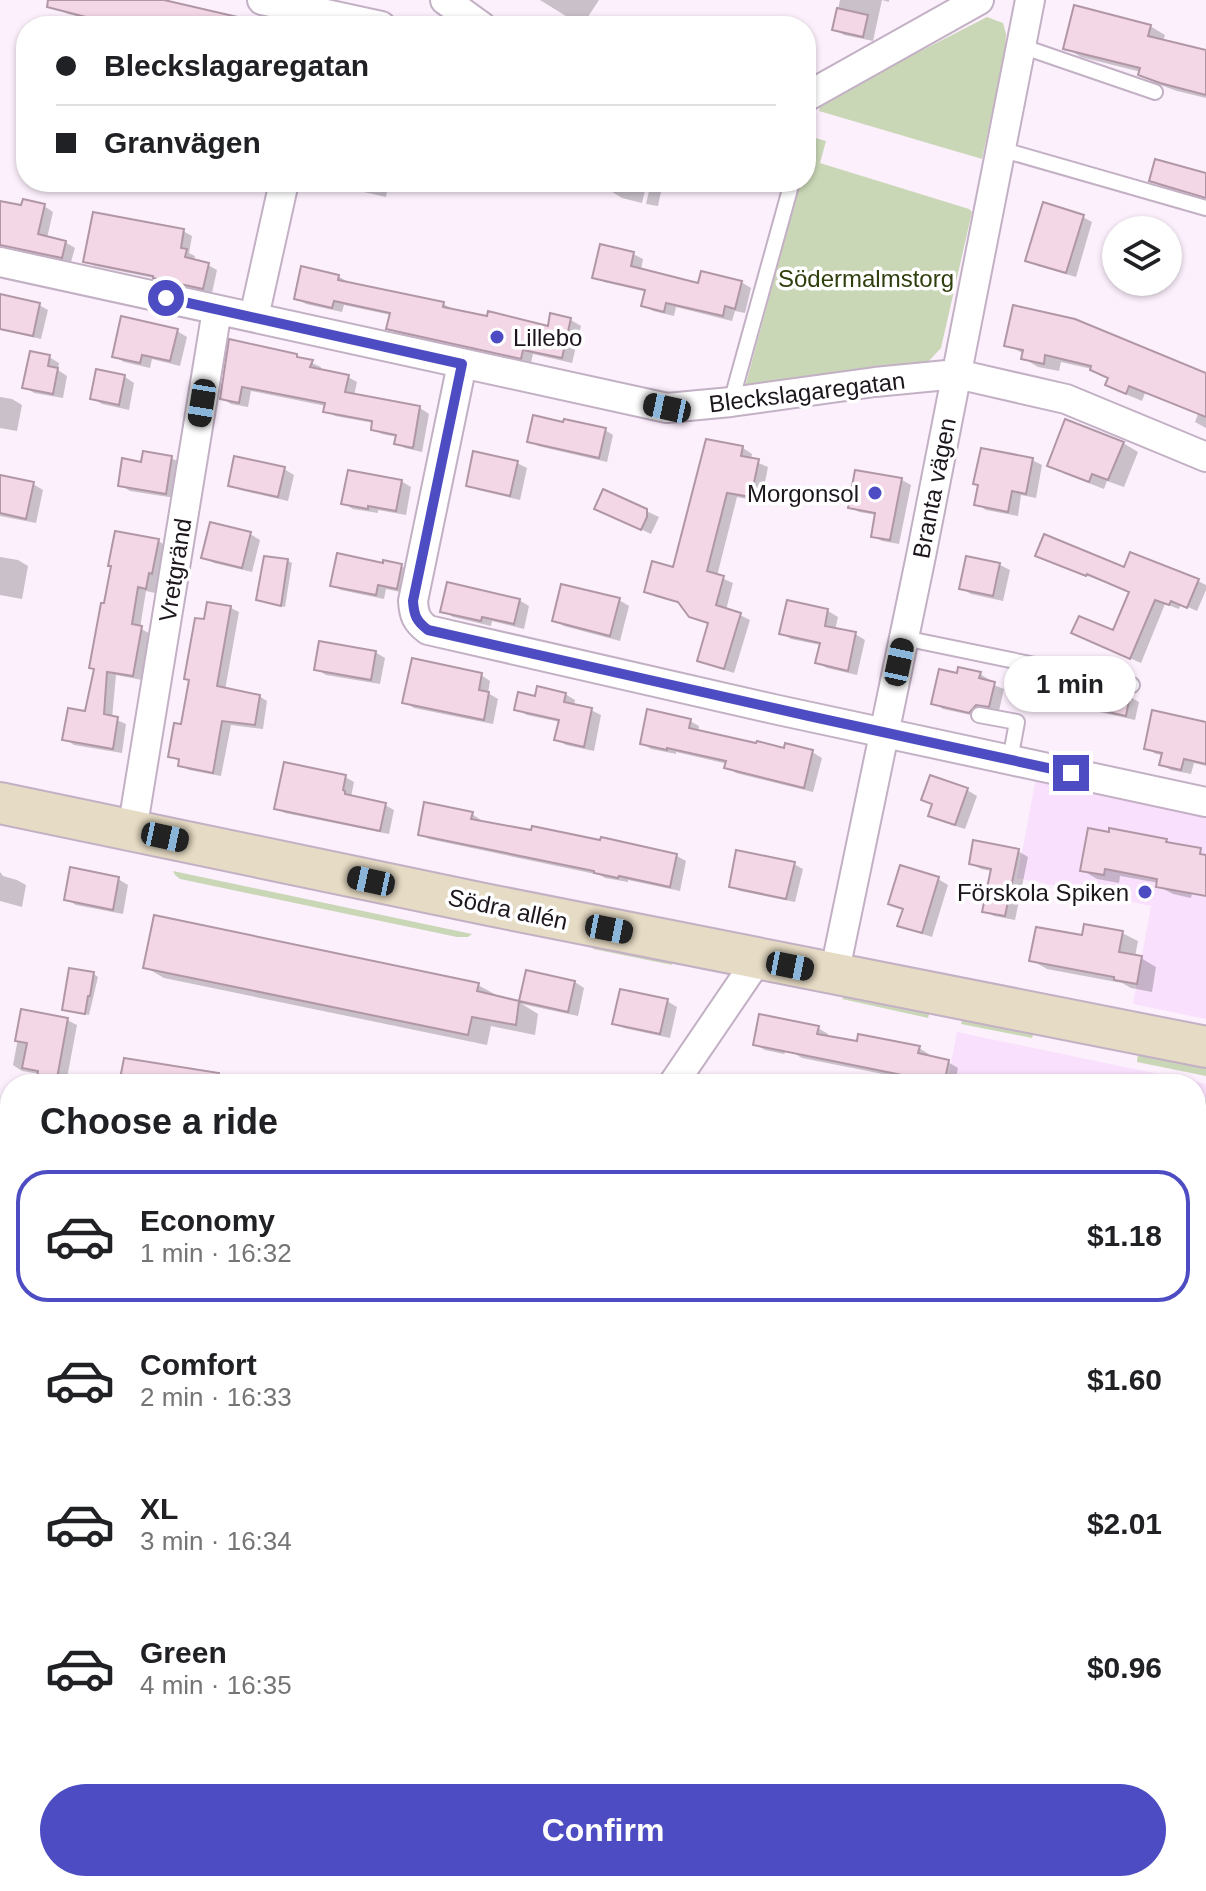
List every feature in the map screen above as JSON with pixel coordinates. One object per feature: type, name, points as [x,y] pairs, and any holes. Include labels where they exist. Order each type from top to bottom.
[{"type":"street","points":[[262,0],[308,16]]},
{"type":"street","points":[[445,0],[467,16]]},
{"type":"street","points":[[816,91],[979,0]]},
{"type":"street","name":"Branta vägen","points":[[834,975],[1030,0]]},
{"type":"street","points":[[254,317],[282,192]]},
{"type":"street","name":"Bleckslagaregatan","points":[[0,262],[667,408],[957,374],[1066,399],[1206,457]]},
{"type":"street","name":"Vretgränd","points":[[132,831],[217,310]]},
{"type":"street","points":[[462,364],[413,601],[418,623],[428,630],[1206,802]]},
{"type":"street","name":"Södra allén","points":[[0,803],[834,975],[1206,1047]]},
{"type":"street","points":[[680,1074],[758,959]]},
{"type":"lane","points":[[1021,46],[1155,92]]},
{"type":"lane","points":[[1000,149],[1206,208]]},
{"type":"lane","points":[[731,402],[789,192]]},
{"type":"lane","points":[[904,638],[1132,685]]},
{"type":"lane","points":[[979,715],[1017,722],[1010,760]]},
{"type":"shaded area","name":"Förskola Spiken","points":[[1037,773],[1206,812],[1206,1019],[1133,1004],[1151,906],[1017,878]]},
{"type":"shaded area","points":[[957,1032],[1158,1074],[949,1074]]},
{"type":"green space","points":[[987,17],[1003,23],[1006,34],[1005,54],[982,159],[819,111],[821,102]]},
{"type":"green space","name":"Södermalmstorg","points":[[816,138],[826,141],[820,163],[972,212],[941,348],[927,363],[745,387],[797,192],[816,192]]},
{"type":"green space","points":[[173,871],[472,934],[457,937],[180,879]]},
{"type":"green space","points":[[594,943],[670,957],[672,965],[593,949]]},
{"type":"green space","points":[[845,994],[930,1011],[928,1018],[842,999]]},
{"type":"green space","points":[[963,1017],[1034,1033],[1032,1038],[961,1024]]},
{"type":"green space","points":[[1138,1053],[1206,1067],[1206,1074],[1196,1074],[1137,1062]]},
{"type":"building","points":[[48,0],[164,0],[233,16],[82,16],[47,7]]},
{"type":"building","points":[[1074,5],[1151,25],[1148,36],[1206,50],[1206,95],[1138,75],[1140,68],[1063,49]]},
{"type":"building","points":[[837,8],[868,15],[863,37],[832,30]]},
{"type":"building","points":[[1155,159],[1206,173],[1206,198],[1149,181]]},
{"type":"building","points":[[23,199],[45,204],[38,234],[66,241],[62,258],[0,245],[0,201],[21,205]]},
{"type":"building","points":[[1043,202],[1084,215],[1066,273],[1025,261]]},
{"type":"building","points":[[93,212],[184,229],[181,248],[187,249],[185,257],[209,263],[203,289],[83,262]]},
{"type":"building","points":[[600,244],[634,252],[631,266],[698,283],[701,271],[742,281],[735,309],[725,306],[723,316],[666,303],[664,312],[641,306],[645,290],[592,278]]},
{"type":"building","points":[[301,266],[339,275],[338,280],[444,302],[443,307],[487,316],[488,311],[548,326],[550,313],[571,318],[562,358],[523,350],[521,359],[386,329],[390,313],[334,301],[332,308],[294,299]]},
{"type":"building","points":[[0,294],[40,303],[33,336],[0,329]]},
{"type":"building","points":[[1013,305],[1075,319],[1206,373],[1206,417],[1129,386],[1126,394],[1105,385],[1108,378],[1090,370],[1091,366],[1045,355],[1044,364],[1021,359],[1023,350],[1004,346]]},
{"type":"building","points":[[121,316],[178,329],[170,361],[142,355],[140,363],[112,357]]},
{"type":"building","points":[[229,339],[297,354],[297,357],[313,360],[310,367],[349,375],[345,392],[420,406],[413,448],[394,444],[396,435],[371,430],[372,421],[323,412],[325,403],[242,387],[239,403],[220,399]]},
{"type":"building","points":[[30,351],[50,355],[48,366],[58,368],[53,394],[22,388]]},
{"type":"building","points":[[96,369],[125,375],[119,405],[90,399]]},
{"type":"building","points":[[533,415],[606,428],[599,458],[527,442]]},
{"type":"building","points":[[1065,419],[1124,442],[1108,480],[1092,474],[1089,482],[1047,466]]},
{"type":"building","points":[[706,439],[743,446],[741,456],[759,459],[751,497],[727,493],[707,571],[724,576],[716,605],[741,613],[724,669],[697,661],[708,623],[689,617],[678,602],[644,592],[652,561],[673,567]]},
{"type":"building","points":[[981,448],[1033,458],[1026,494],[1012,491],[1008,512],[974,505],[978,485],[973,484]]},
{"type":"building","points":[[143,451],[172,456],[166,494],[118,486],[122,458],[141,462]]},
{"type":"building","points":[[473,451],[518,461],[510,496],[466,486]]},
{"type":"building","points":[[234,456],[285,467],[278,497],[228,486]]},
{"type":"building","points":[[348,470],[402,480],[396,511],[341,504]]},
{"type":"building","name":"Morgonsol","points":[[855,470],[902,478],[890,540],[871,537],[875,513],[848,508]]},
{"type":"building","points":[[0,475],[34,482],[26,519],[0,513]]},
{"type":"building","points":[[603,489],[647,509],[641,530],[594,509]]},
{"type":"building","points":[[210,522],[251,532],[242,568],[201,558]]},
{"type":"building","points":[[115,531],[159,539],[146,589],[138,587],[132,624],[142,626],[133,676],[107,672],[104,714],[118,717],[113,749],[62,740],[68,708],[85,711],[94,669],[89,668],[101,603],[104,603]]},
{"type":"building","points":[[1044,534],[1124,567],[1130,552],[1199,579],[1187,608],[1171,601],[1169,605],[1155,600],[1130,659],[1071,633],[1079,616],[1113,630],[1129,592],[1035,556]]},
{"type":"building","points":[[337,553],[402,564],[397,589],[378,585],[376,595],[330,586]]},
{"type":"building","points":[[264,556],[288,559],[281,606],[256,600]]},
{"type":"building","points":[[966,556],[1000,563],[993,596],[959,589]]},
{"type":"building","points":[[447,582],[520,599],[514,624],[440,612]]},
{"type":"building","points":[[561,584],[620,598],[610,636],[552,621]]},
{"type":"building","points":[[787,600],[828,609],[825,626],[856,632],[848,671],[815,663],[820,643],[779,634]]},
{"type":"building","points":[[207,602],[231,606],[217,686],[260,695],[255,725],[222,721],[213,773],[178,766],[179,759],[168,757],[174,723],[181,724],[189,680],[184,679],[195,618],[204,619]]},
{"type":"building","points":[[319,641],[376,651],[371,680],[314,670]]},
{"type":"building","points":[[412,658],[482,673],[479,690],[489,692],[484,720],[402,703]]},
{"type":"building","points":[[958,667],[981,672],[979,678],[995,682],[989,707],[976,705],[969,713],[931,704],[939,669],[957,673]]},
{"type":"building","points":[[1064,681],[1130,695],[1126,716],[1060,701]]},
{"type":"building","points":[[537,686],[566,693],[564,702],[592,708],[584,747],[554,740],[559,720],[514,710],[518,692],[535,696]]},
{"type":"building","points":[[647,709],[691,719],[689,728],[784,748],[785,743],[813,750],[804,788],[724,768],[726,761],[640,744]]},
{"type":"building","points":[[1152,710],[1206,722],[1206,764],[1184,759],[1181,770],[1159,765],[1162,753],[1144,749]]},
{"type":"building","points":[[284,762],[346,775],[345,794],[386,803],[380,831],[274,809]]},
{"type":"building","points":[[930,775],[968,788],[955,825],[928,816],[932,804],[921,800]]},
{"type":"building","points":[[424,802],[473,812],[471,819],[531,830],[532,826],[600,840],[601,837],[677,854],[670,887],[418,835]]},
{"type":"building","points":[[1088,828],[1109,832],[1109,828],[1201,848],[1200,854],[1206,855],[1206,896],[1156,887],[1157,879],[1105,869],[1104,875],[1080,871]]},
{"type":"building","points":[[973,840],[1019,849],[1005,916],[982,912],[991,869],[969,864]]},
{"type":"building","points":[[736,850],[795,862],[786,899],[729,887]]},
{"type":"building","points":[[900,865],[939,877],[922,933],[897,926],[903,909],[888,904]]},
{"type":"building","points":[[70,867],[119,877],[113,910],[64,900]]},
{"type":"building","points":[[154,915],[479,983],[477,991],[519,1001],[516,1025],[472,1017],[468,1035],[143,968]]},
{"type":"building","points":[[1084,924],[1123,931],[1119,952],[1142,956],[1137,984],[1029,961],[1036,927],[1082,935]]},
{"type":"building","points":[[69,968],[94,972],[85,1014],[62,1010]]},
{"type":"building","points":[[526,970],[575,981],[568,1012],[519,1001]]},
{"type":"building","points":[[620,989],[668,999],[660,1034],[612,1024]]},
{"type":"building","points":[[21,1009],[68,1018],[58,1074],[38,1074],[38,1071],[22,1068],[27,1043],[15,1041]]},
{"type":"building","points":[[759,1014],[819,1026],[817,1034],[857,1041],[858,1034],[920,1046],[918,1053],[949,1060],[946,1074],[897,1074],[753,1045]]},
{"type":"building","points":[[124,1058],[219,1073],[219,1074],[121,1074]]},
{"type":"place","name":"Lillebo","points":[[497,337]]},
{"type":"place","name":"Morgonsol","points":[[875,493]]},
{"type":"place","name":"Förskola Spiken","points":[[1145,892]]},
{"type":"route","points":[[166,298],[462,364],[413,601],[418,623],[428,630],[1071,773]]}]
